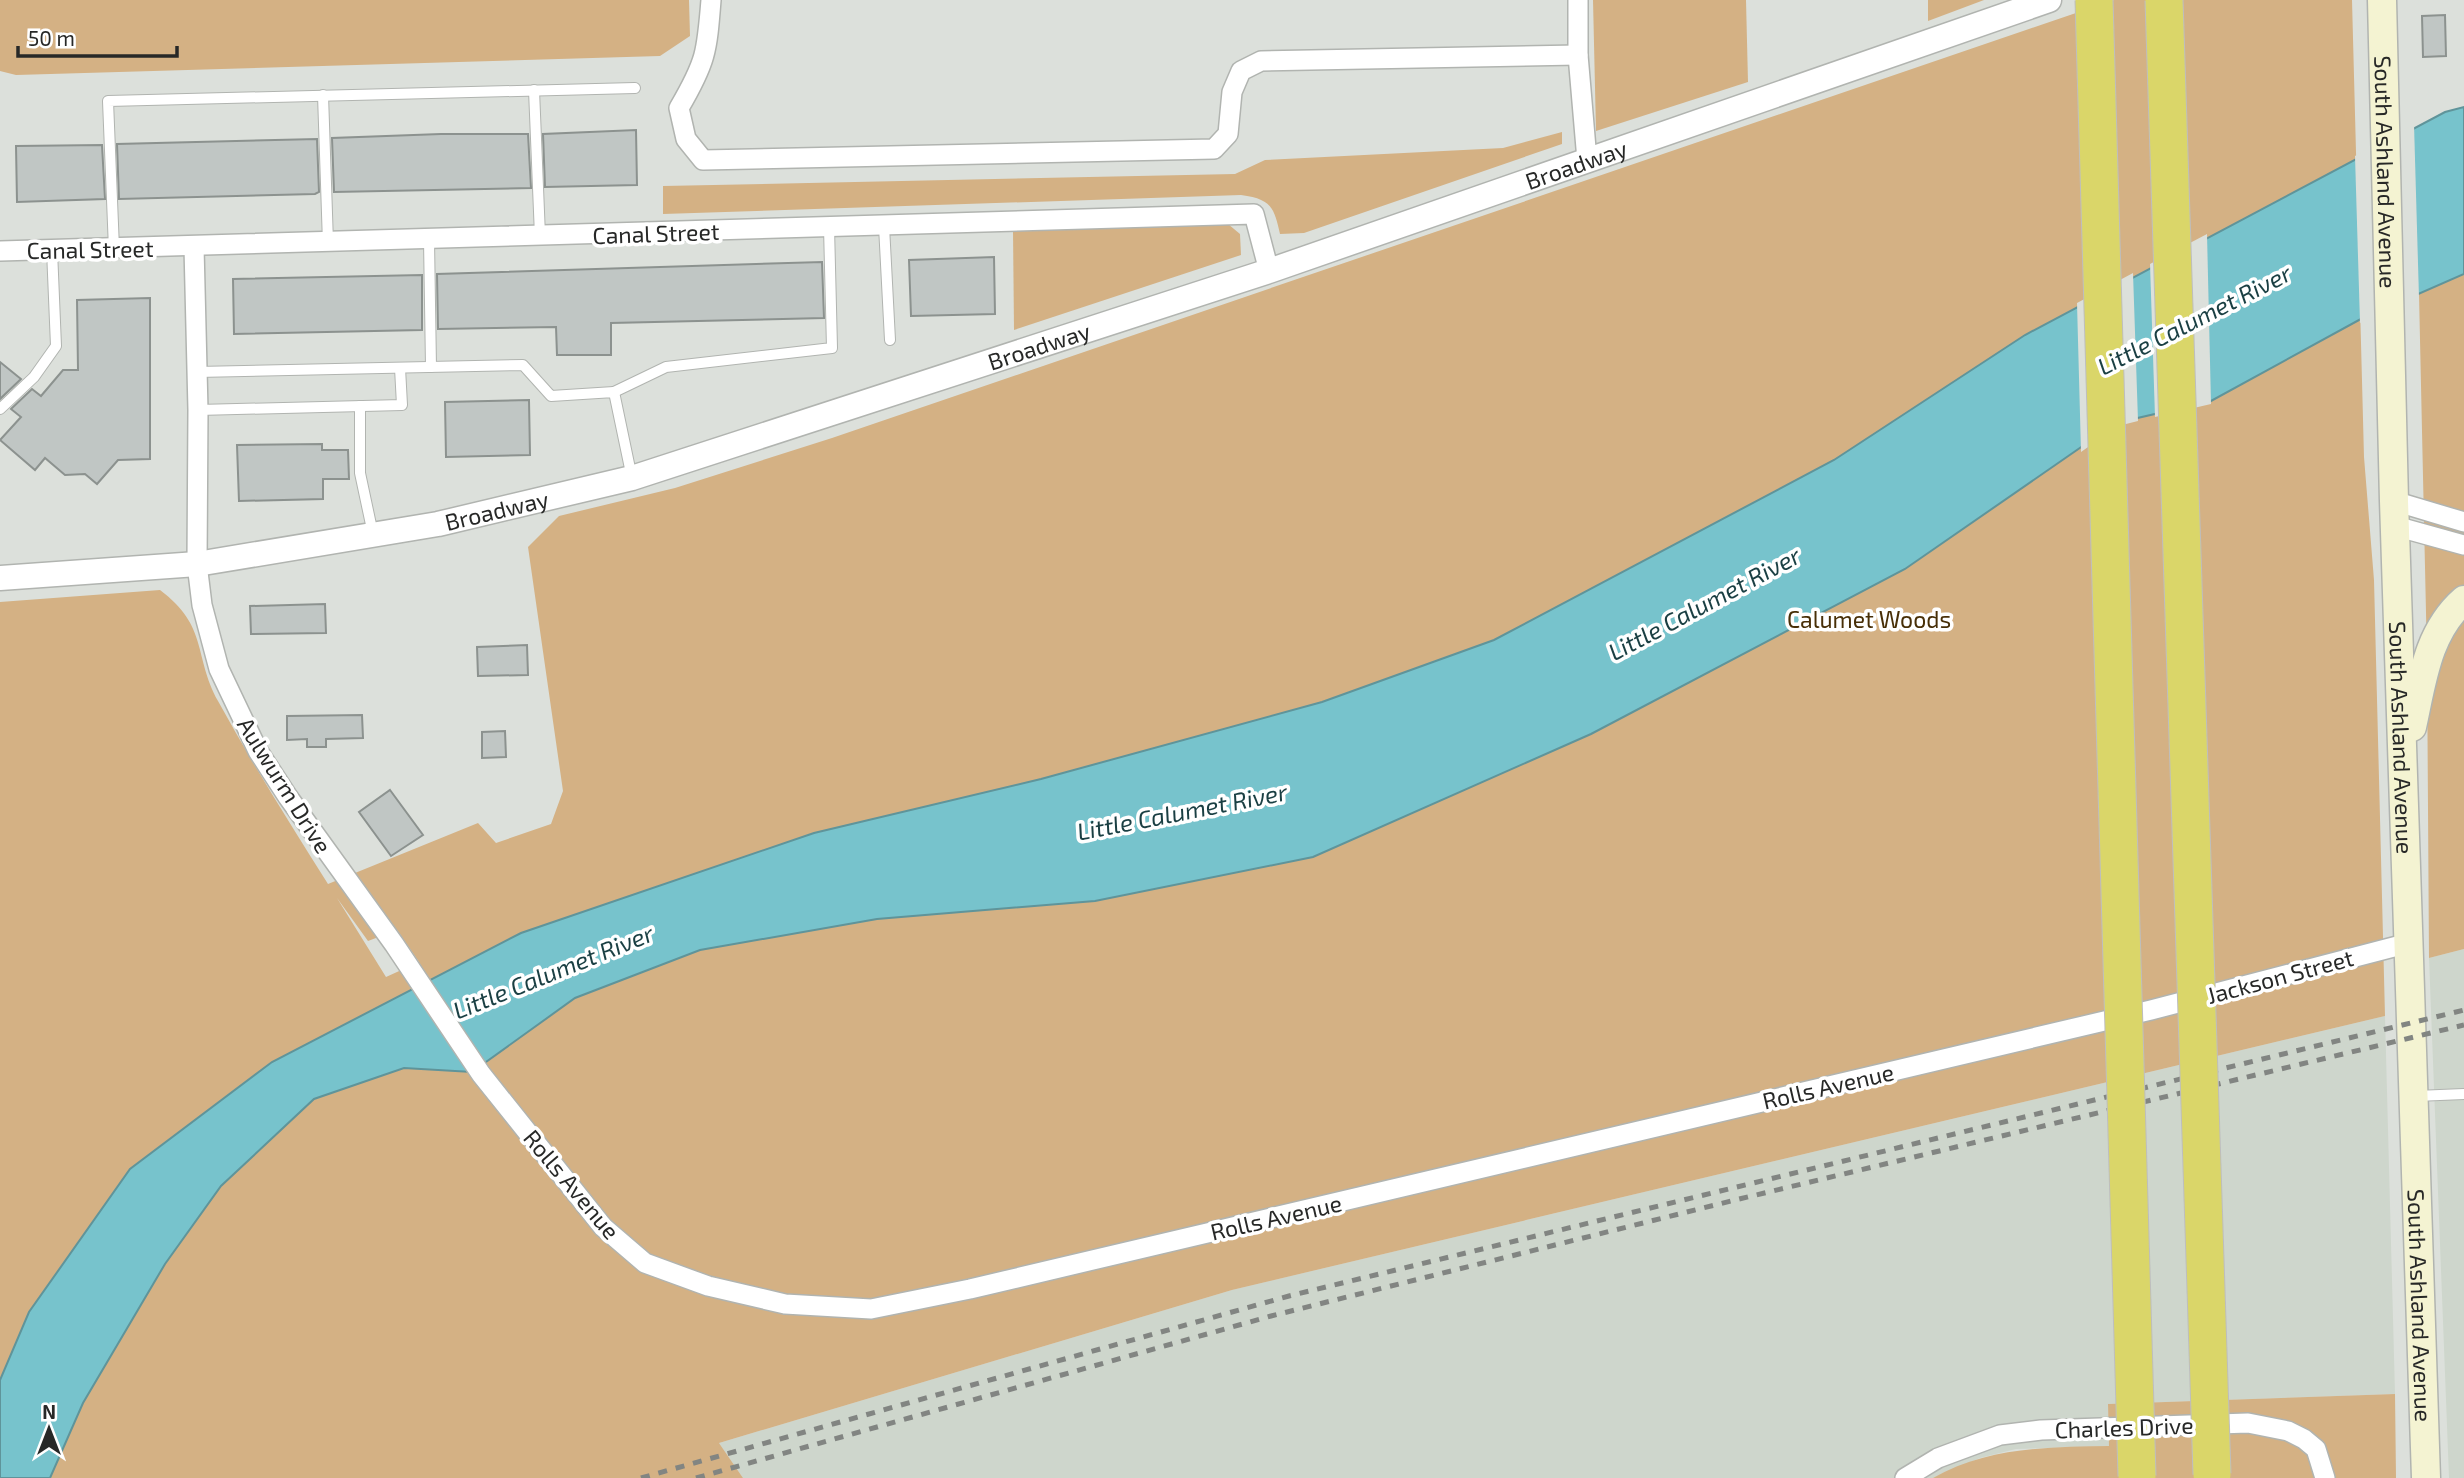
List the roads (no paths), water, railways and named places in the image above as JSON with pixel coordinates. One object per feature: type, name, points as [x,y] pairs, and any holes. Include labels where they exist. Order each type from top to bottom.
[{"type":"highway","points":[[2094,0],[2137,1476]]},
{"type":"highway","points":[[2164,0],[2212,1474]]},
{"type":"main road","name":"South Ashland Avenue","points":[[2382,0],[2395,514],[2426,1478]]},
{"type":"main road","points":[[2403,767],[2427,658],[2445,621],[2464,600]]},
{"type":"street","points":[[711,0],[707,52],[700,73],[679,108],[686,139],[703,160],[1214,149],[1228,134],[1232,92],[1241,71],[1261,61],[1578,55]]},
{"type":"street","points":[[1578,0],[1578,55],[1587,160]]},
{"type":"street","name":"Broadway","points":[[0,578],[197,564],[374,535],[632,478],[1269,271],[2049,0]]},
{"type":"street","name":"Canal Street","points":[[0,251],[1254,214],[1269,271]]},
{"type":"street","name":"Aulwurm Drive","points":[[194,247],[198,410],[197,564],[202,605],[219,669],[258,751],[481,1073]]},
{"type":"street","points":[[2395,514],[2464,522]]},
{"type":"street","points":[[2395,514],[2464,545]]},
{"type":"street","name":"Jackson Street","points":[[2151,1010],[2409,943]]},
{"type":"street","name":"Rolls Avenue","points":[[481,1073],[603,1227],[645,1263],[708,1286],[785,1304],[871,1310],[970,1289],[2151,1010]]},
{"type":"street","name":"Charles Drive","points":[[1905,1478],[1938,1458],[2000,1435],[2041,1430],[2248,1423],[2288,1431],[2304,1439],[2316,1450],[2325,1478]]},
{"type":"lane","points":[[114,249],[108,101],[635,88]]},
{"type":"lane","points":[[534,90],[540,236]]},
{"type":"lane","points":[[323,95],[328,243]]},
{"type":"lane","points":[[884,226],[890,340]]},
{"type":"lane","points":[[197,372],[523,365],[551,396],[614,392],[666,367],[832,348],[829,227]]},
{"type":"lane","points":[[429,240],[431,367]]},
{"type":"lane","points":[[0,409],[34,377],[56,346],[52,250]]},
{"type":"lane","points":[[198,410],[402,405],[400,368]]},
{"type":"lane","points":[[614,392],[632,478]]},
{"type":"lane","points":[[360,406],[360,473],[374,535]]},
{"type":"lane","points":[[2414,1096],[2464,1094]]},
{"type":"water","name":"Little Calumet River","points":[[2464,107],[2464,274],[2359,320],[2211,401],[2116,423],[1905,569],[1591,734],[1313,857],[1095,901],[877,919],[700,950],[575,998],[472,1072],[404,1068],[314,1099],[221,1186],[165,1264],[83,1403],[50,1478],[0,1478],[0,1380],[29,1312],[130,1169],[272,1062],[521,933],[814,833],[1041,779],[1322,702],[1494,640],[1834,460],[2025,335],[2445,112]]},
{"type":"railway","points":[[641,1478],[1289,1296],[2464,1010]]},
{"type":"railway","points":[[696,1478],[1271,1316],[1731,1201],[2464,1025]]},
{"type":"park label","name":"Calumet Woods","points":[[1869,619]]}]
